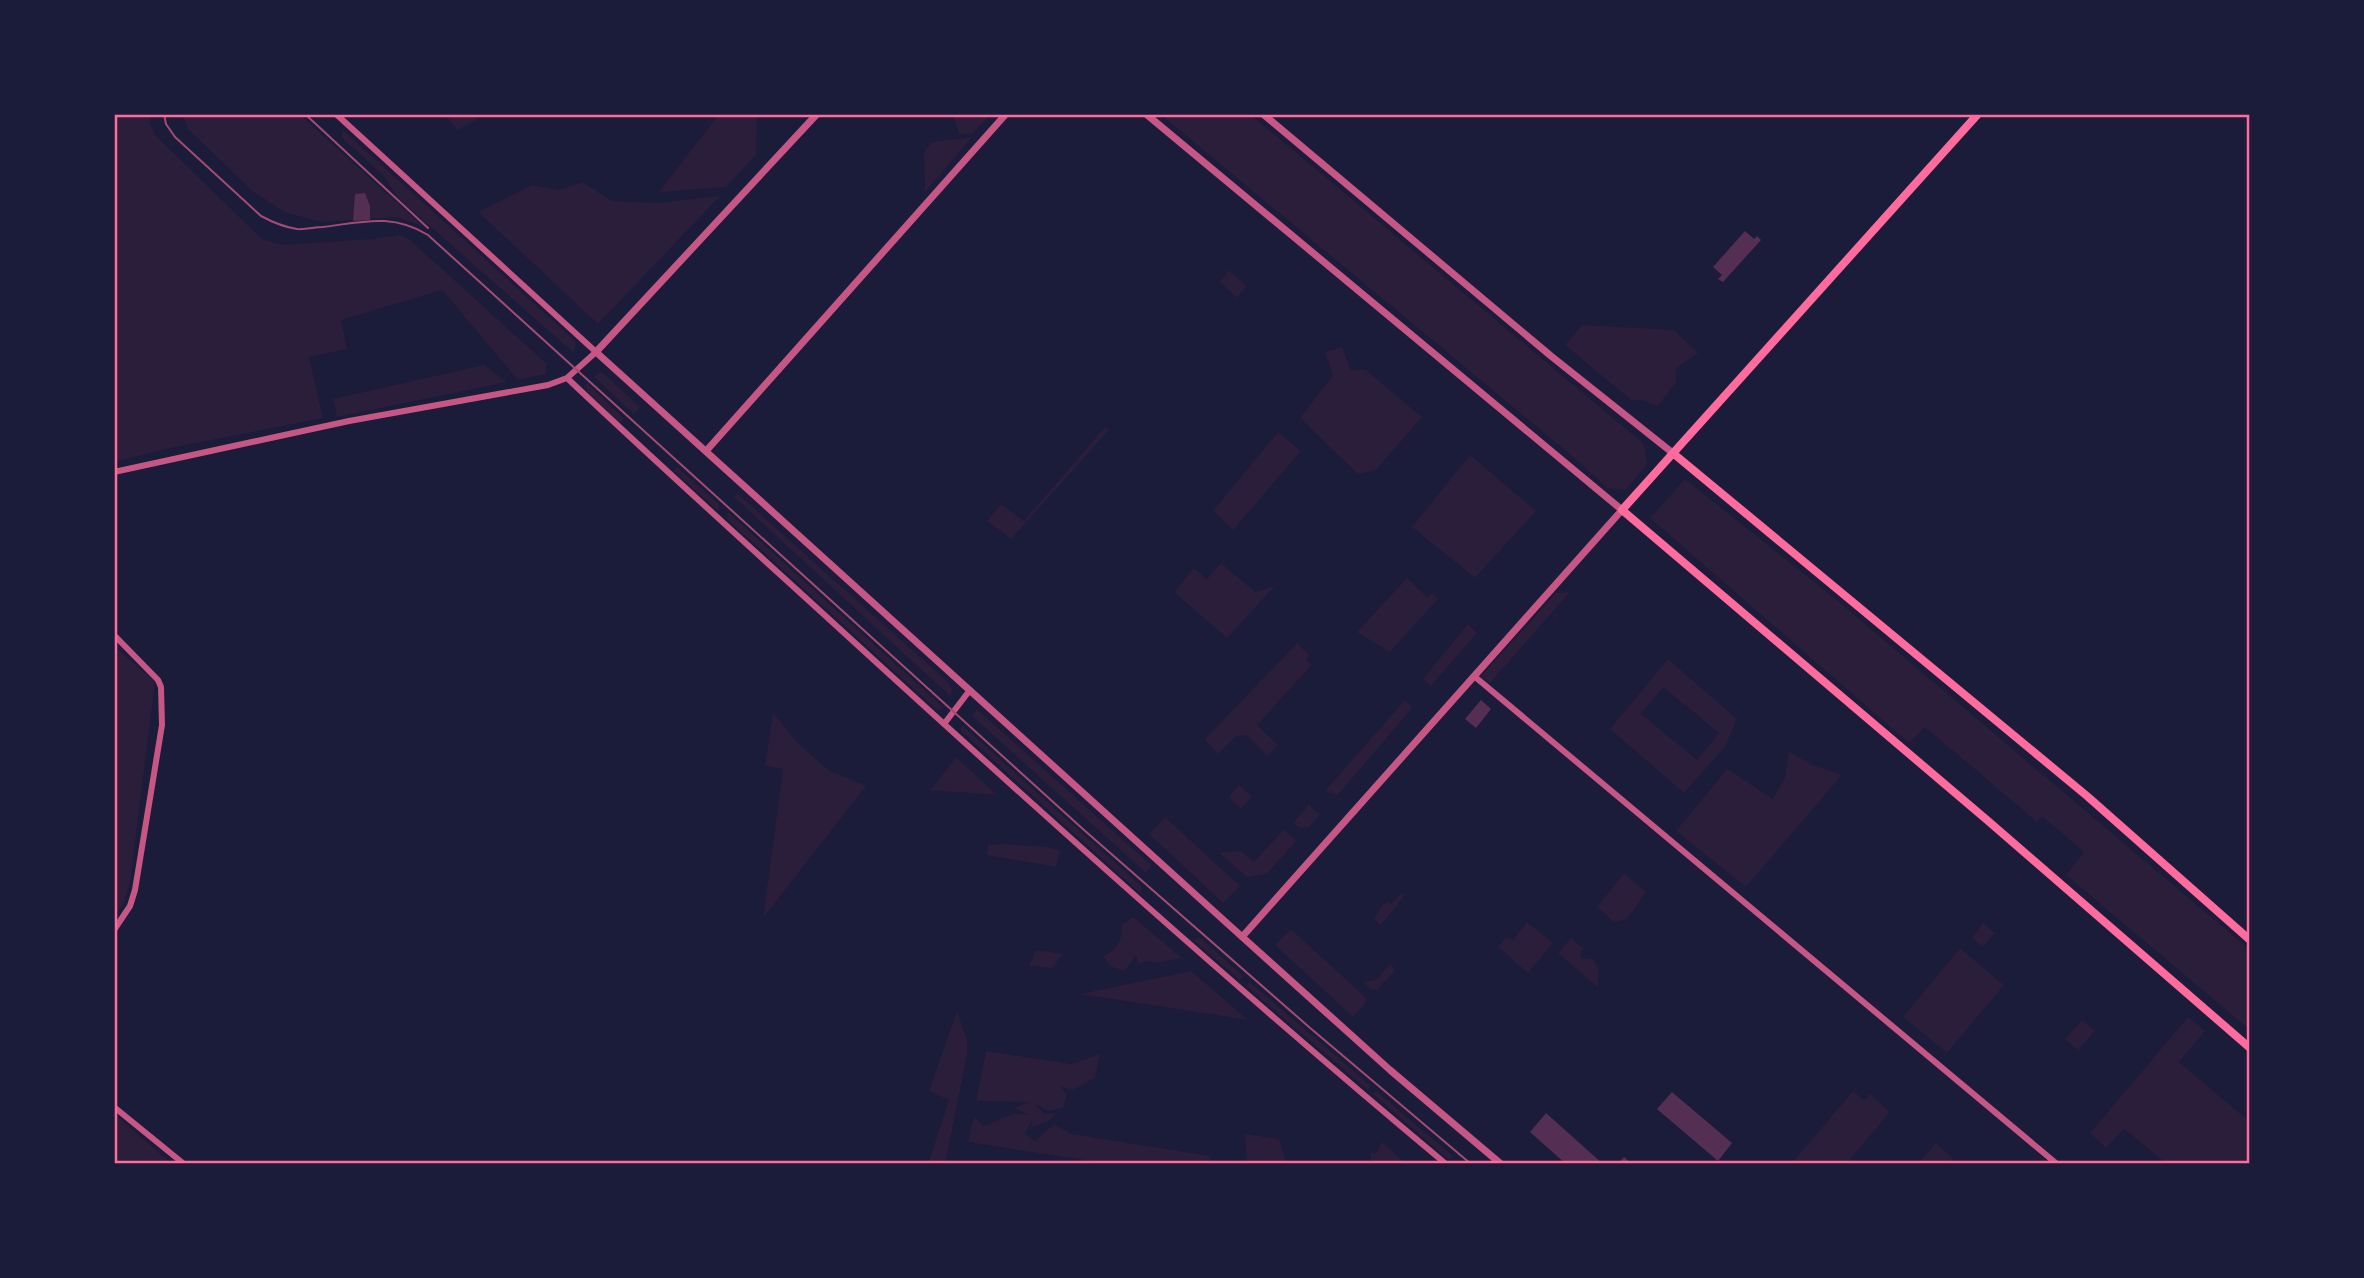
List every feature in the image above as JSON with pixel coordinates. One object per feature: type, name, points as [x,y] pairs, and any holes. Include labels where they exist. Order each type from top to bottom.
[{"type":"main road","points":[[1978,114],[1622,510],[2250,1048]]},
{"type":"main road","points":[[1674,454],[2087,796],[2250,940]]},
{"type":"street","points":[[336,114],[1242,937],[1390,1070],[1502,1164]]},
{"type":"street","points":[[114,472],[349,421],[568,378],[596,352],[817,114]]},
{"type":"street","points":[[706,450],[1006,114]]},
{"type":"street","points":[[1146,114],[1622,510],[1242,937]]},
{"type":"street","points":[[1263,114],[1551,356],[1674,454]]},
{"type":"street","points":[[568,378],[687,491],[944,724],[1239,987],[1446,1164]]},
{"type":"street","points":[[114,635],[158,680],[161,687],[162,725],[135,890],[130,906],[114,930]]},
{"type":"street","points":[[1474,676],[2057,1164]]},
{"type":"street","points":[[944,724],[970,691]]},
{"type":"street","points":[[114,1107],[184,1164]]},
{"type":"shaded area","points":[[114,114],[151,114],[150,124],[156,136],[262,239],[282,245],[400,235],[409,239],[547,364],[546,374],[518,380],[442,290],[341,320],[347,349],[309,357],[323,418],[170,448],[114,462]]},
{"type":"shaded area","points":[[182,114],[299,114],[423,226],[396,217],[321,222],[284,212],[250,189],[188,129]]},
{"type":"shaded area","points":[[445,114],[473,114],[477,120],[457,130]]},
{"type":"shaded area","points":[[719,114],[757,114],[756,155],[726,187],[659,192]]},
{"type":"shaded area","points":[[977,114],[977,119],[978,114],[991,114],[972,134],[959,134],[954,118]]},
{"type":"shaded area","points":[[1160,114],[1250,114],[1644,444],[1647,464],[1626,490],[1607,488],[1571,455]]},
{"type":"shaded area","points":[[343,130],[573,339],[576,343],[574,353],[398,198],[383,175],[341,137]]},
{"type":"shaded area","points":[[972,137],[925,192],[924,152],[931,142]]},
{"type":"shaded area","points":[[582,182],[612,201],[657,203],[720,196],[598,324],[478,212],[532,185],[559,190]]},
{"type":"shaded area","points":[[1229,270],[1246,286],[1237,298],[1220,282]]},
{"type":"shaded area","points":[[1582,325],[1674,330],[1698,353],[1676,368],[1676,382],[1658,406],[1642,400],[1631,400],[1565,345]]},
{"type":"shaded area","points":[[1342,347],[1351,370],[1366,370],[1422,417],[1376,470],[1358,474],[1300,418],[1333,375],[1325,352]]},
{"type":"shaded area","points":[[484,365],[507,382],[337,417],[333,399]]},
{"type":"shaded area","points":[[599,372],[640,407],[634,414],[594,377]]},
{"type":"shaded area","points":[[587,383],[624,419],[620,423],[587,391],[584,386]]},
{"type":"shaded area","points":[[1105,427],[1109,430],[1011,539],[987,521],[1001,504],[1024,521]]},
{"type":"shaded area","points":[[1278,432],[1301,451],[1233,530],[1213,511]]},
{"type":"shaded area","points":[[1470,455],[1536,511],[1475,578],[1412,527]]},
{"type":"shaded area","points":[[677,467],[720,505],[718,511],[674,471]]},
{"type":"shaded area","points":[[1685,479],[1833,597],[2250,950],[2250,1030],[2066,875],[2084,852],[2042,816],[2037,822],[1925,727],[1909,743],[1650,518]]},
{"type":"shaded area","points":[[737,493],[949,683],[951,697],[734,497]]},
{"type":"shaded area","points":[[728,512],[943,707],[936,709],[727,519]]},
{"type":"shaded area","points":[[1221,563],[1255,592],[1275,586],[1227,638],[1174,592],[1194,568],[1207,579]]},
{"type":"shaded area","points":[[1407,578],[1427,597],[1432,593],[1438,599],[1390,652],[1357,632]]},
{"type":"shaded area","points":[[1570,592],[1490,683],[1481,676],[1556,593]]},
{"type":"shaded area","points":[[1468,624],[1477,633],[1431,686],[1423,679]]},
{"type":"shaded area","points":[[1297,643],[1309,655],[1306,659],[1312,665],[1257,725],[1278,745],[1267,756],[1247,735],[1236,736],[1218,754],[1205,739]]},
{"type":"shaded area","points":[[114,646],[155,682],[130,882],[124,903],[114,917]]},
{"type":"shaded area","points":[[1668,659],[1737,719],[1725,747],[1684,793],[1610,729]],"holes":[[[1663,687],[1719,733],[1697,760],[1641,714]]]},
{"type":"shaded area","points":[[1405,700],[1413,707],[1337,796],[1325,791]]},
{"type":"shaded area","points":[[977,709],[1152,866],[1146,873],[972,716]]},
{"type":"shaded area","points":[[773,713],[797,742],[828,770],[866,786],[763,918],[783,769],[765,766]]},
{"type":"shaded area","points":[[963,726],[1141,886],[1141,894],[960,730]]},
{"type":"shaded area","points":[[1789,752],[1813,765],[1842,775],[1746,887],[1676,831],[1727,769],[1773,799],[1785,777]]},
{"type":"shaded area","points":[[956,757],[997,795],[931,790]]},
{"type":"shaded area","points":[[1239,785],[1252,797],[1241,809],[1229,797]]},
{"type":"shaded area","points":[[1309,805],[1320,814],[1309,827],[1300,828],[1293,823]]},
{"type":"shaded area","points":[[1165,817],[1240,886],[1223,903],[1149,834]]},
{"type":"shaded area","points":[[1284,829],[1296,841],[1267,874],[1247,877],[1219,853],[1241,851],[1254,862]]},
{"type":"shaded area","points":[[988,845],[1049,847],[1060,851],[1056,867],[987,855]]},
{"type":"shaded area","points":[[1624,873],[1646,892],[1627,919],[1614,922],[1597,907]]},
{"type":"shaded area","points":[[1402,893],[1405,895],[1381,925],[1374,919],[1383,904],[1391,904]]},
{"type":"shaded area","points":[[1133,917],[1182,958],[1139,964],[1136,955],[1125,971],[1112,967],[1103,957],[1118,944],[1122,925]]},
{"type":"shaded area","points":[[1527,922],[1553,943],[1528,973],[1498,947],[1506,937],[1513,940]]},
{"type":"shaded area","points":[[1983,923],[1995,933],[1983,947],[1972,938]]},
{"type":"shaded area","points":[[1291,929],[1366,998],[1365,1004],[1353,1017],[1275,945]]},
{"type":"shaded area","points":[[1201,938],[1243,976],[1240,980],[1193,940]]},
{"type":"shaded area","points":[[1571,938],[1584,949],[1580,952],[1581,958],[1593,959],[1599,970],[1598,987],[1558,953]]},
{"type":"shaded area","points":[[1960,948],[2004,985],[1947,1053],[1903,1017]]},
{"type":"shaded area","points":[[1036,950],[1063,954],[1052,968],[1029,966]]},
{"type":"shaded area","points":[[1391,963],[1395,971],[1377,990],[1371,989],[1363,982],[1376,980]]},
{"type":"shaded area","points":[[1191,971],[1248,1020],[1080,994]]},
{"type":"shaded area","points":[[1250,982],[1371,1086],[1368,1090],[1246,986]]},
{"type":"shaded area","points":[[957,1011],[967,1040],[967,1054],[945,1164],[928,1164],[949,1100],[929,1091]]},
{"type":"shaded area","points":[[2188,1017],[2205,1031],[2179,1062],[2250,1122],[2250,1164],[2167,1164],[2124,1129],[2106,1148],[2090,1133]]},
{"type":"shaded area","points":[[2082,1020],[2095,1031],[2078,1050],[2065,1039]]},
{"type":"shaded area","points":[[986,1051],[1071,1064],[1100,1054],[1095,1078],[1072,1090],[1060,1086],[1067,1095],[1063,1108],[1048,1111],[1035,1104],[1044,1114],[1057,1113],[1048,1121],[1031,1128],[1032,1120],[1025,1134],[1035,1141],[1054,1124],[1071,1134],[1211,1156],[1209,1164],[1111,1164],[968,1142],[974,1116],[984,1126],[1015,1113],[1030,1115],[1014,1108],[1030,1102],[976,1101]]},
{"type":"shaded area","points":[[1376,1091],[1453,1156],[1449,1160],[1373,1094]]},
{"type":"shaded area","points":[[1853,1091],[1864,1100],[1870,1094],[1890,1112],[1846,1164],[1791,1164]]},
{"type":"shaded area","points":[[114,1114],[172,1164],[114,1164]]},
{"type":"shaded area","points":[[1245,1134],[1279,1139],[1287,1164],[1247,1164]]},
{"type":"shaded area","points":[[1382,1142],[1407,1164],[1371,1164],[1371,1152],[1376,1154]]},
{"type":"shaded area","points":[[1936,1143],[1953,1158],[1948,1164],[1918,1164]]},
{"type":"building","points":[[365,193],[370,206],[370,220],[353,221],[355,194]]},
{"type":"building","points":[[1745,231],[1754,239],[1757,236],[1761,240],[1723,282],[1718,279],[1722,275],[1713,267]]},
{"type":"building","points":[[1481,700],[1491,709],[1476,728],[1465,719]]},
{"type":"building","points":[[1672,1092],[1732,1143],[1718,1161],[1657,1109]]},
{"type":"building","points":[[1546,1113],[1603,1164],[1566,1164],[1530,1132]]},
{"type":"building","points":[[1624,1157],[1632,1164],[1618,1164]]},
{"type":"tram line","points":[[164,114],[166,124],[175,137],[261,216],[269,220],[300,229],[390,221],[428,235],[1084,830],[1309,1027],[1471,1164]]},
{"type":"tram line","points":[[305,114],[428,228]]}]
